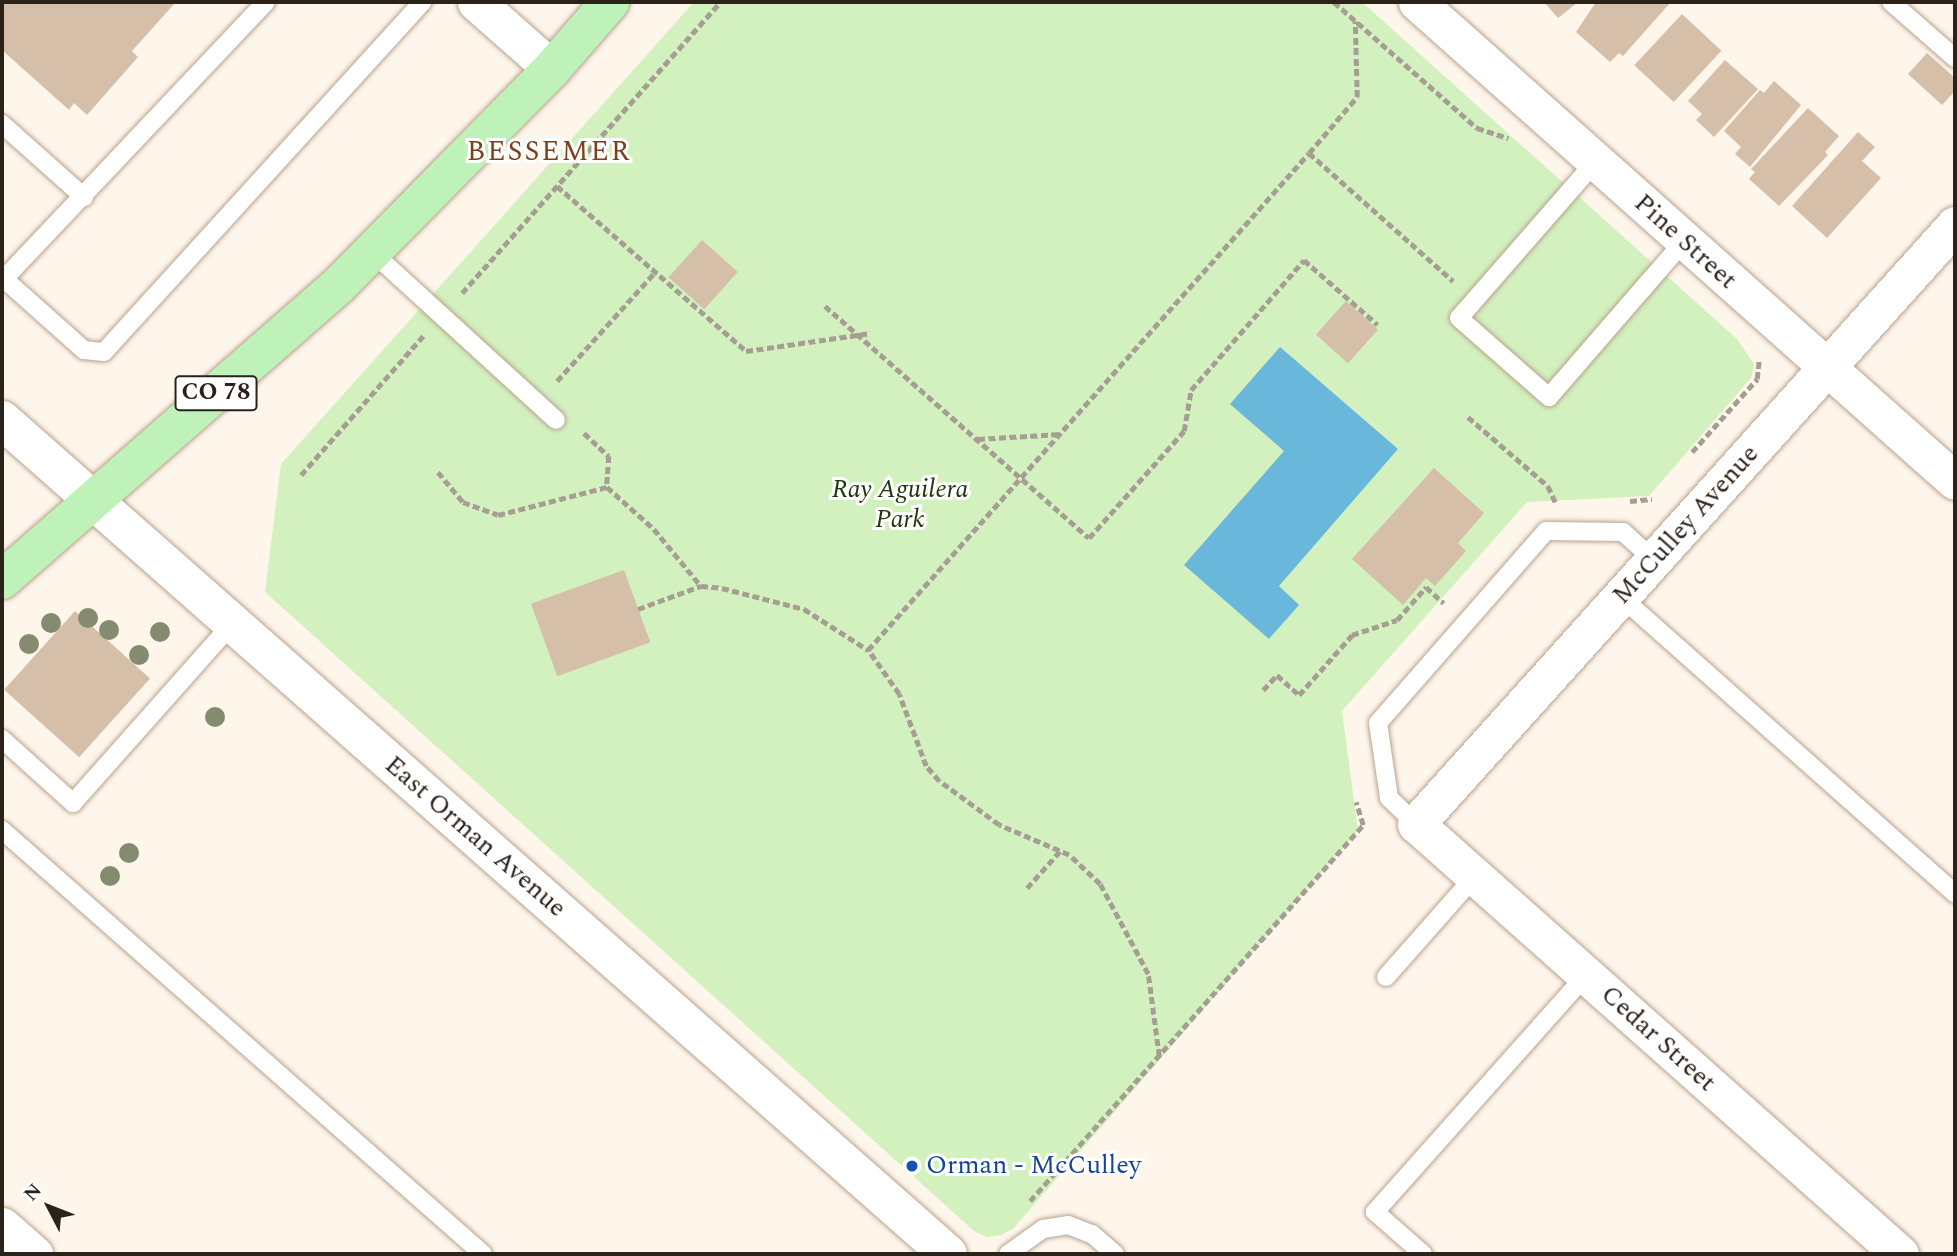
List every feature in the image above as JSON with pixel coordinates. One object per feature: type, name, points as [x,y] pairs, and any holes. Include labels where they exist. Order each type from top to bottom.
[{"type":"main road","name":"CO 78","points":[[2,580],[372,252],[552,69],[610,2]]},
{"type":"street","points":[[477,2],[552,69]]},
{"type":"street","name":"Pine Street","points":[[1417,2],[1826,369],[1955,481]]},
{"type":"street","name":"McCulley Avenue","points":[[1416,824],[1955,225]]},
{"type":"street","name":"East Orman Avenue","points":[[2,420],[948,1254]]},
{"type":"street","name":"Cedar Street","points":[[1416,824],[1900,1254]]},
{"type":"street","points":[[2,1226],[34,1254]]},
{"type":"lane","points":[[266,2],[84,197],[2,279],[84,350],[104,352],[422,2]]},
{"type":"lane","points":[[1891,2],[1955,58]]},
{"type":"lane","points":[[2,124],[84,197]]},
{"type":"lane","points":[[1596,162],[1459,318],[1549,397],[1684,241]]},
{"type":"lane","points":[[372,252],[556,419]]},
{"type":"lane","points":[[1416,824],[1389,798],[1378,723],[1546,531],[1623,532],[1654,560]]},
{"type":"lane","points":[[1621,597],[1955,894]]},
{"type":"lane","points":[[2,739],[73,803],[233,623]]},
{"type":"lane","points":[[2,831],[483,1254]]},
{"type":"lane","points":[[1386,977],[1475,876]]},
{"type":"lane","points":[[1423,1254],[1375,1212],[1586,975]]},
{"type":"lane","points":[[1008,1254],[1044,1229],[1068,1225],[1093,1234],[1115,1254]]},
{"type":"path","points":[[301,475],[720,2]]},
{"type":"path","points":[[1334,2],[1477,128],[1513,140]]},
{"type":"path","points":[[867,650],[1357,97],[1355,20]]},
{"type":"path","points":[[1310,153],[1475,300]]},
{"type":"path","points":[[556,186],[746,351],[871,333]]},
{"type":"path","points":[[825,306],[1089,538],[1184,431],[1191,390],[1304,260],[1378,325]]},
{"type":"path","points":[[538,402],[655,272]]},
{"type":"path","points":[[1468,417],[1548,486],[1556,506]]},
{"type":"path","points":[[580,429],[609,456],[607,487]]},
{"type":"path","points":[[977,439],[1060,434]]},
{"type":"path","points":[[438,472],[463,502],[498,516],[607,487]]},
{"type":"path","points":[[607,487],[654,529],[701,586]]},
{"type":"path","points":[[638,609],[701,586],[804,609],[867,650],[899,694],[926,766],[939,781],[989,819],[1060,851],[1086,867],[1100,884],[1137,949],[1154,1000],[1159,1056]]},
{"type":"path","points":[[1263,690],[1277,675],[1299,695],[1352,635],[1397,620],[1426,587],[1444,603]]},
{"type":"path","points":[[1027,888],[1060,851]]},
{"type":"green space","name":"Ray Aguilera Park","points":[[694,2],[1362,2],[1737,339],[1754,364],[1751,378],[1649,496],[1527,502],[1342,711],[1358,831],[1013,1229],[1001,1235],[987,1237],[974,1231],[265,592],[281,464]]},
{"type":"water","points":[[1280,347],[1398,449],[1279,586],[1299,605],[1269,639],[1184,565],[1284,451],[1230,404]]},
{"type":"building","points":[[2,2],[176,2],[132,51],[138,57],[87,115],[74,103],[69,110],[2,50]]},
{"type":"building","points":[[1544,2],[1578,2],[1558,18]]},
{"type":"building","points":[[1596,2],[1671,2],[1623,56],[1619,53],[1610,62],[1576,32]]},
{"type":"building","points":[[1682,14],[1721,51],[1674,102],[1634,65]]},
{"type":"building","points":[[1927,53],[1955,78],[1955,91],[1942,105],[1908,74]]},
{"type":"building","points":[[1725,60],[1758,89],[1714,137],[1696,120],[1702,114],[1688,101]]},
{"type":"building","points":[[1774,81],[1801,105],[1750,167],[1735,154],[1741,147],[1724,131],[1760,90],[1764,93]]},
{"type":"building","points":[[1808,108],[1839,136],[1825,152],[1828,155],[1779,206],[1749,179],[1755,172],[1751,169]]},
{"type":"building","points":[[1858,132],[1875,147],[1862,161],[1881,178],[1827,238],[1792,206]]},
{"type":"building","points":[[702,240],[738,272],[704,309],[669,277]]},
{"type":"building","points":[[1346,301],[1378,330],[1348,363],[1316,334]]},
{"type":"building","points":[[1434,468],[1484,513],[1458,543],[1466,551],[1435,586],[1426,578],[1403,605],[1352,559]]},
{"type":"building","points":[[624,570],[650,642],[557,676],[531,604]]},
{"type":"building","points":[[75,611],[150,679],[79,757],[4,690]]},
{"type":"place","name":"Orman - McCulley","points":[[912,1166]]},
{"type":"district","name":"BESSEMER","points":[[549,152]]}]
